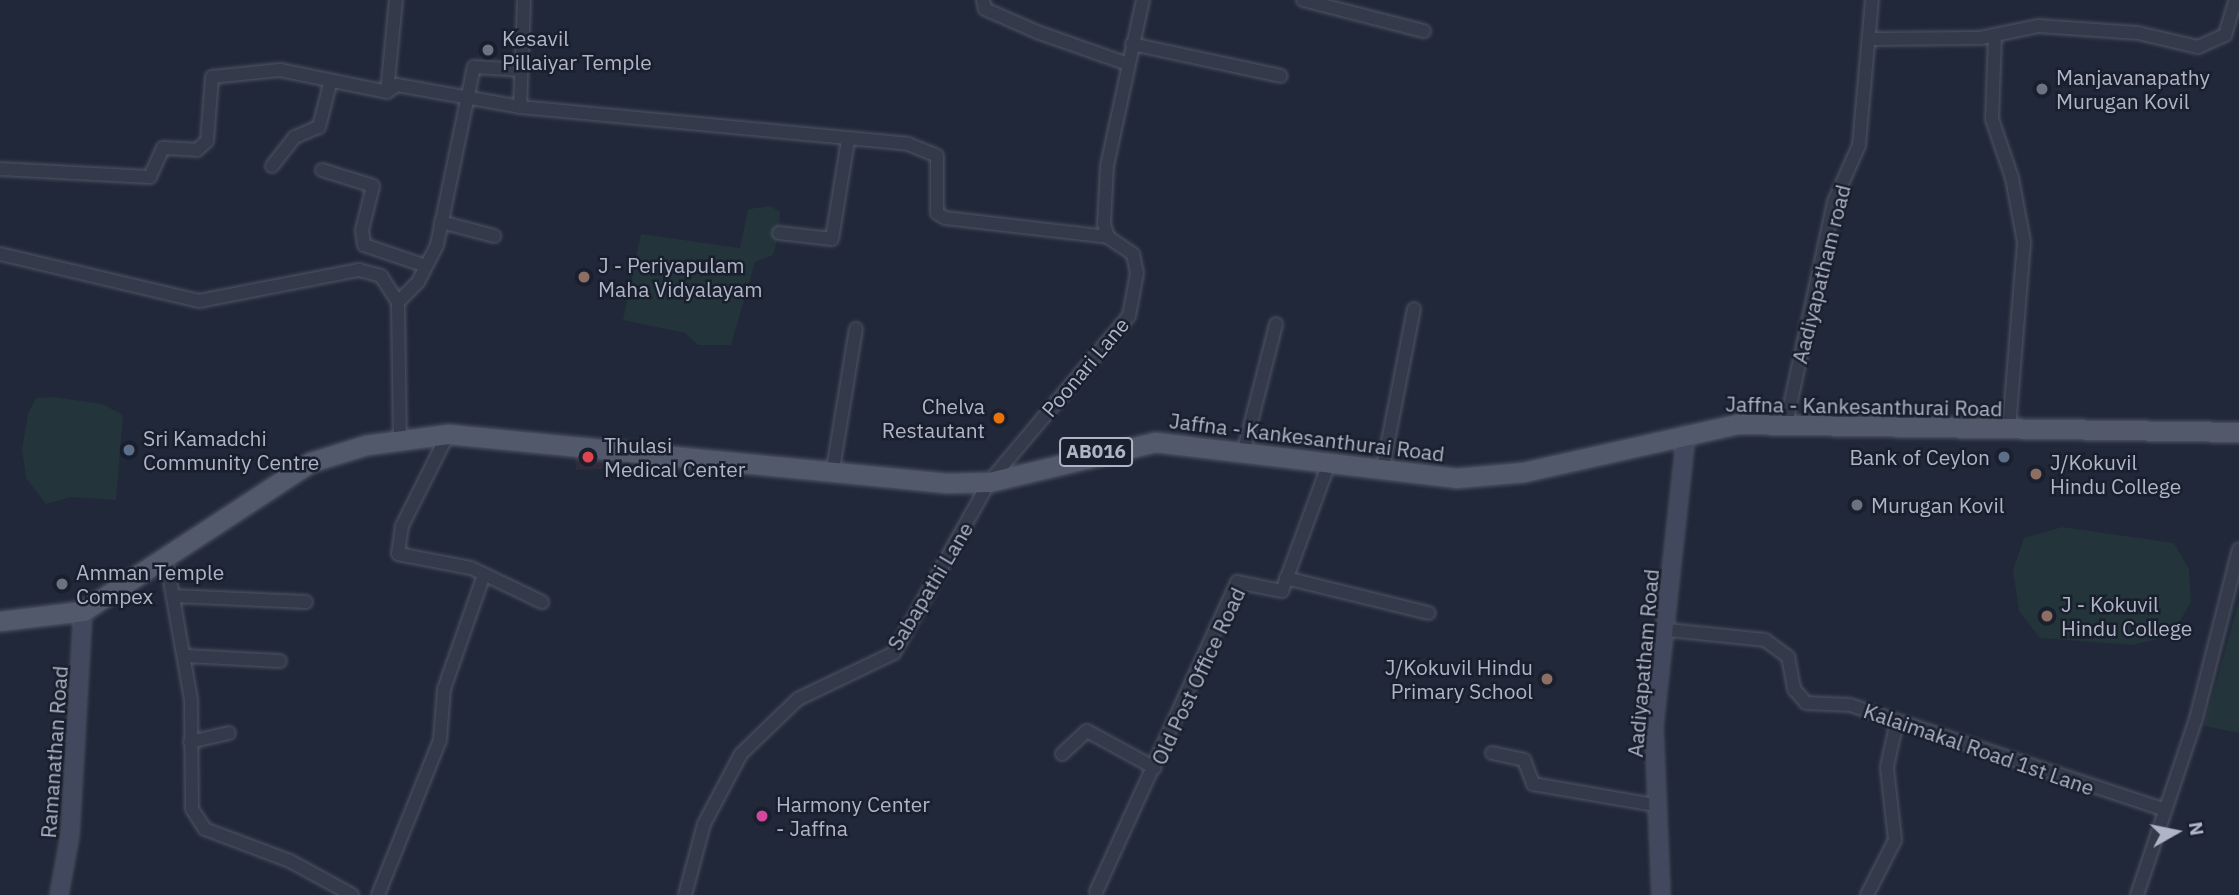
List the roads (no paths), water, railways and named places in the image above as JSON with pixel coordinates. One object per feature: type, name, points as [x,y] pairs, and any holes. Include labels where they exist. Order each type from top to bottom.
[{"type":"main road","name":"Jaffna - Kankesanthurai Road","points":[[0,621],[83,611],[311,462],[400,438],[448,434],[989,482],[1155,442],[1244,450],[1328,466],[1382,472],[1514,473],[1737,424],[2239,432]]},
{"type":"street","points":[[387,92],[396,0]]},
{"type":"street","points":[[520,107],[524,0]]},
{"type":"street","points":[[983,0],[985,9],[1037,32],[1128,64]]},
{"type":"street","points":[[0,169],[150,177],[163,148],[197,150],[207,141],[212,78],[280,70],[330,84],[387,92],[397,85],[520,107],[908,144],[937,156],[937,213],[945,218],[1108,237],[1107,166],[1143,0]]},
{"type":"street","points":[[1303,0],[1424,31]]},
{"type":"street","name":"Aadiyapatham road","points":[[1786,424],[1834,202],[1859,145],[1873,39],[1871,0]]},
{"type":"street","points":[[1873,39],[1995,35],[2038,26],[2138,33],[2198,47],[2225,35],[2236,0]]},
{"type":"street","points":[[1995,35],[1992,119],[2024,242],[2009,430]]},
{"type":"street","points":[[1132,44],[1281,76]]},
{"type":"street","points":[[398,302],[426,266],[441,222],[465,97],[474,67],[521,70]]},
{"type":"street","points":[[272,166],[295,137],[319,127],[330,84]]},
{"type":"street","points":[[779,233],[832,239],[848,139]]},
{"type":"street","points":[[323,170],[373,186],[362,230],[365,245],[426,266]]},
{"type":"street","points":[[441,222],[494,236]]},
{"type":"street","name":"Poonari Lane","points":[[989,482],[1129,316],[1138,273],[1133,254],[1108,237]]},
{"type":"street","points":[[0,254],[199,301],[359,270],[381,276],[398,302],[400,438]]},
{"type":"street","points":[[1382,472],[1414,309]]},
{"type":"street","points":[[1244,450],[1276,324]]},
{"type":"street","points":[[833,469],[856,329]]},
{"type":"street","points":[[448,434],[402,526],[398,554],[484,575],[542,602]]},
{"type":"street","name":"Aadiyapatham Road","points":[[1661,895],[1663,853],[1655,805],[1654,725],[1668,630],[1686,434]]},
{"type":"street","points":[[1328,466],[1286,579],[1429,612]]},
{"type":"street","name":"Sabapathi Lane","points":[[685,895],[704,824],[741,754],[797,699],[894,653],[989,482]]},
{"type":"street","points":[[2137,895],[2162,809],[2196,719],[2239,549]]},
{"type":"street","points":[[166,558],[186,656],[192,809],[205,829],[290,861],[352,895]]},
{"type":"street","points":[[378,895],[440,740],[443,688],[484,575]]},
{"type":"street","name":"Old Post Office Road","points":[[1096,892],[1155,768],[1237,582],[1276,591],[1286,579]]},
{"type":"street","points":[[174,596],[306,602]]},
{"type":"street","name":"Ramanathan Road","points":[[59,895],[70,835],[83,611]]},
{"type":"street","name":"Kalaimakal Road 1st Lane","points":[[1668,630],[1765,640],[1788,657],[1799,700],[1850,705],[2162,809]]},
{"type":"street","points":[[186,656],[280,662]]},
{"type":"street","points":[[1867,895],[1895,840],[1887,767],[1897,721]]},
{"type":"street","points":[[1062,754],[1087,731],[1155,768]]},
{"type":"street","points":[[190,742],[229,733]]},
{"type":"street","points":[[1492,752],[1524,760],[1533,784],[1655,805]]},
{"type":"place","name":"Kesavil Pillaiyar Temple","points":[[488,50]]},
{"type":"place","name":"Manjavanapathy Murugan Kovil","points":[[2042,89]]},
{"type":"place","name":"J - Periyapulam Maha Vidyalayam","points":[[584,277]]},
{"type":"place","name":"Chelva Restautant","points":[[999,418]]},
{"type":"place","name":"Sri Kamadchi Community Centre","points":[[129,450]]},
{"type":"place","name":"Thulasi Medical Center","points":[[588,457]]},
{"type":"place","name":"Bank of Ceylon","points":[[2004,457]]},
{"type":"place","name":"J/Kokuvil Hindu College","points":[[2036,474]]},
{"type":"place","name":"Murugan Kovil","points":[[1857,505]]},
{"type":"place","name":"Amman Temple Compex","points":[[62,584]]},
{"type":"place","name":"J - Kokuvil Hindu College","points":[[2047,616]]},
{"type":"place","name":"J/Kokuvil Hindu Primary School","points":[[1547,679]]},
{"type":"place","name":"Harmony Center - Jaffna","points":[[762,816]]}]
